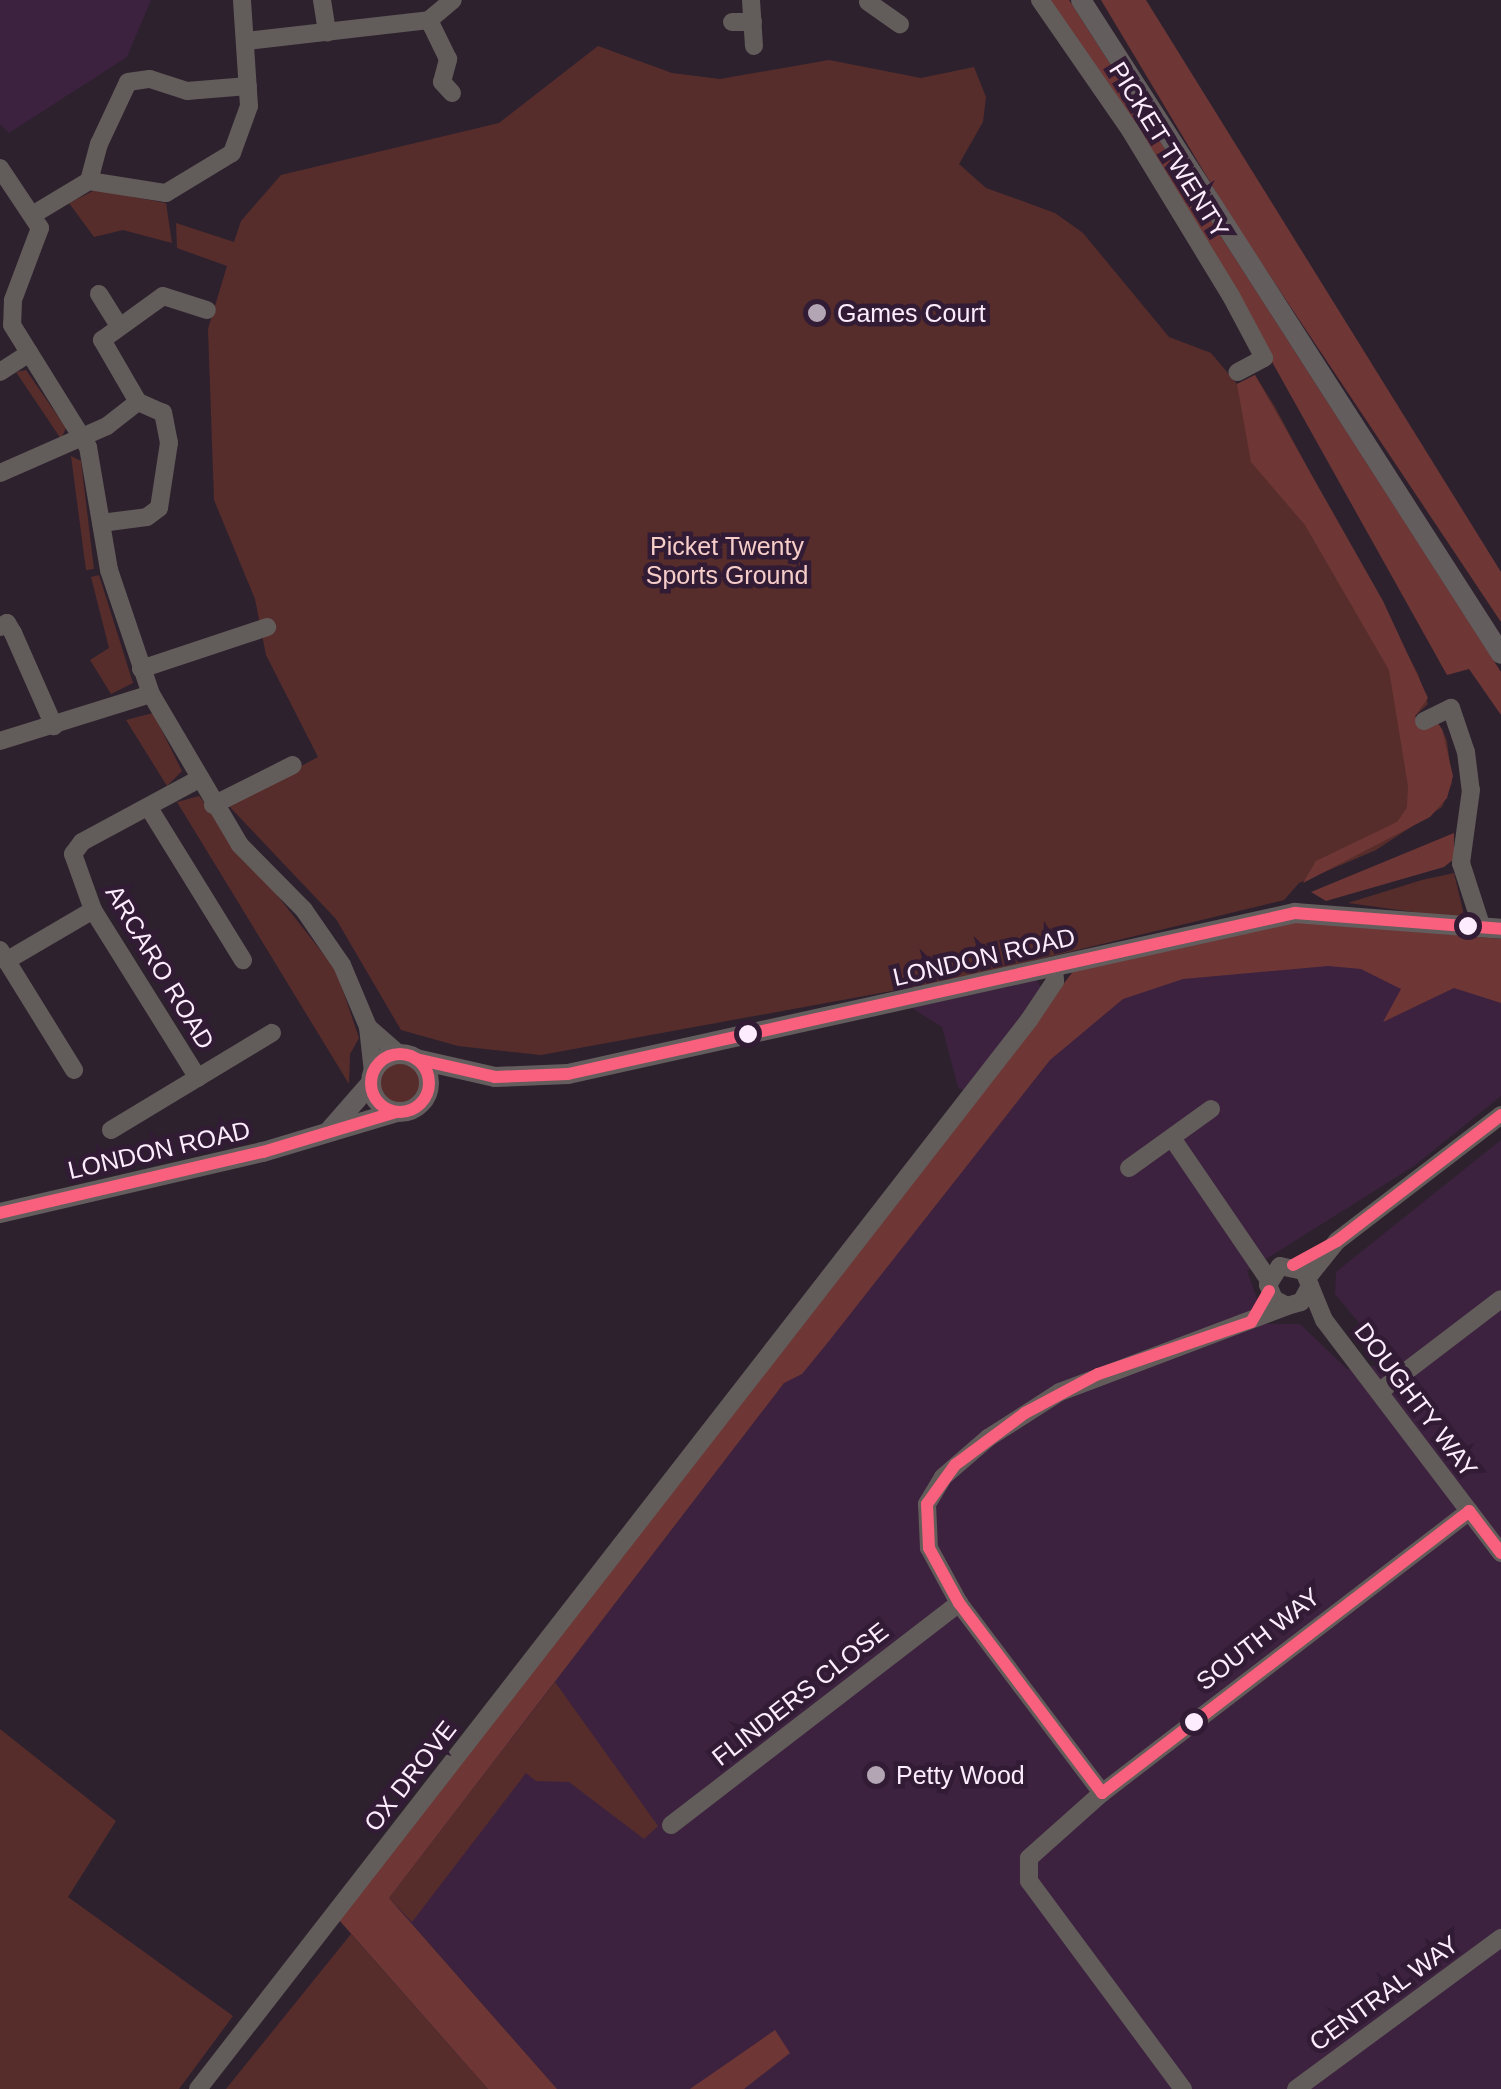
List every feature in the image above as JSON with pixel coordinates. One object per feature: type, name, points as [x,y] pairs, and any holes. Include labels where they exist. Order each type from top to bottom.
[{"type":"main road","points":[[1081,0],[1501,654]]},
{"type":"main road","name":"LONDON ROAD","points":[[407,1057],[479,1074],[568,1074],[1310,911],[1492,928]]},
{"type":"main road","points":[[328,1132],[372,1077],[407,1057],[428,1075],[427,1095]]},
{"type":"main road","name":"LONDON ROAD","points":[[0,1213],[414,1109],[427,1095],[479,1074]]},
{"type":"main road","points":[[372,1077],[375,1099],[396,1112]]},
{"type":"street","points":[[34,214],[90,182],[158,194],[211,171],[243,134],[248,86],[242,0]]},
{"type":"street","points":[[322,0],[327,34]]},
{"type":"street","points":[[246,41],[429,20],[453,0]]},
{"type":"street","points":[[751,0],[754,46]]},
{"type":"street","name":"PICKET TWENTY","points":[[1040,0],[1130,130],[1231,296],[1264,358],[1238,372]]},
{"type":"street","points":[[866,5],[900,24]]},
{"type":"street","points":[[429,20],[448,59],[440,85]]},
{"type":"street","points":[[732,22],[753,22]]},
{"type":"street","points":[[90,182],[98,144],[128,82],[141,78],[187,92],[248,86]]},
{"type":"street","points":[[0,168],[34,214],[40,235],[6,298],[15,332],[84,438],[100,523],[151,694],[197,780],[240,846],[322,934],[368,1027],[372,1077]]},
{"type":"street","points":[[100,294],[118,325]]},
{"type":"street","points":[[100,523],[146,517],[159,508],[169,426],[158,407],[138,402],[103,349],[102,340],[164,296],[207,310]]},
{"type":"street","points":[[0,372],[29,353]]},
{"type":"street","points":[[0,474],[84,438],[138,402]]},
{"type":"street","points":[[0,627],[7,623],[13,633],[54,726]]},
{"type":"street","points":[[141,669],[266,627]]},
{"type":"street","points":[[0,741],[151,694]]},
{"type":"street","points":[[1424,721],[1451,708],[1466,752],[1471,790],[1462,864],[1492,928]]},
{"type":"street","points":[[213,805],[293,765]]},
{"type":"street","name":"ARCARO ROAD","points":[[197,780],[74,848],[93,910],[198,1078]]},
{"type":"street","points":[[149,808],[243,960]]},
{"type":"street","points":[[74,1070],[3,956],[93,910]]},
{"type":"street","name":"OX DROVE","points":[[198,2089],[1028,1020],[1054,982],[1054,967]]},
{"type":"street","points":[[368,1027],[407,1057]]},
{"type":"street","name":"ARCARO ROAD","points":[[111,1130],[272,1034]]},
{"type":"street","points":[[1129,1168],[1211,1108]]},
{"type":"street","points":[[1251,1322],[1288,1277],[1501,1115]]},
{"type":"street","name":"DOUGHTY WAY","points":[[1172,1138],[1248,1243],[1288,1277],[1324,1320],[1469,1510]]},
{"type":"street","points":[[1102,1793],[959,1604],[929,1548],[924,1518],[934,1489],[955,1465],[1060,1392],[1292,1305],[1288,1277]]},
{"type":"street","name":"DOUGHTY WAY","points":[[1288,1277],[1292,1305],[1324,1320]]},
{"type":"street","points":[[1379,1392],[1501,1299]]},
{"type":"street","points":[[1469,1510],[1501,1553]]},
{"type":"street","name":"SOUTH WAY","points":[[1183,2089],[1029,1881],[1035,1850],[1102,1793],[1469,1510]]},
{"type":"street","name":"FLINDERS CLOSE","points":[[672,1825],[959,1604]]},
{"type":"street","name":"CENTRAL WAY","points":[[1296,2089],[1501,1938]]},
{"type":"shaded area","points":[[0,0],[151,0],[127,57],[9,133],[0,124]]},
{"type":"shaded area","points":[[1045,0],[1069,0],[1501,672],[1501,715],[1469,669],[1447,675],[1233,292]]},
{"type":"shaded area","points":[[1101,0],[1146,0],[1501,572],[1501,622],[1234,222]]},
{"type":"shaded area","points":[[1255,375],[1383,601],[1428,698],[1415,716],[1421,728],[1437,722],[1442,729],[1453,776],[1447,798],[1430,817],[1303,883],[1316,861],[1397,822],[1407,808],[1408,786],[1389,670],[1305,525],[1251,462],[1237,384]]},
{"type":"shaded area","points":[[1454,833],[1454,859],[1444,867],[1326,901],[1311,892]]},
{"type":"shaded area","points":[[1294,921],[1501,939],[1501,1003],[1454,988],[1383,1022],[1401,989],[1361,969],[1328,966],[1183,979],[1123,999],[1050,1060],[802,1374],[784,1383],[389,1898],[557,2089],[488,2089],[339,1920],[1075,969]]},
{"type":"shaded area","points":[[1423,943],[1501,975],[1501,1096],[1414,1166],[1247,1271],[1266,1324],[1300,1324],[1347,1369],[1393,1364],[1335,1294],[1336,1272],[1501,1140],[1501,2089],[557,2089],[389,1898],[1094,978]]},
{"type":"shaded area","points":[[1037,980],[1041,987],[967,1093],[958,1087],[942,1027],[912,1008]]},
{"type":"shaded area","points":[[775,2030],[790,2053],[744,2089],[690,2089]]},
{"type":"green space","name":"Picket Twenty Sports Ground","points":[[598,46],[672,73],[720,79],[829,60],[921,78],[974,67],[986,97],[983,122],[959,164],[986,188],[1055,213],[1083,233],[1169,337],[1211,353],[1237,384],[1255,375],[1418,674],[1428,704],[1415,716],[1421,728],[1442,729],[1452,783],[1442,807],[1376,850],[1299,883],[1284,900],[957,979],[541,1055],[458,1046],[401,1030],[336,919],[228,805],[318,757],[266,655],[255,599],[214,500],[208,329],[227,266],[177,248],[176,223],[234,242],[241,221],[281,175],[499,123]]},
{"type":"green space","points":[[95,190],[166,203],[172,243],[123,230],[94,237],[69,203]]},
{"type":"green space","points":[[26,370],[66,428],[61,439],[16,372]]},
{"type":"green space","points":[[71,456],[81,461],[94,569],[86,570]]},
{"type":"green space","points":[[99,575],[133,683],[111,694],[90,660],[109,648],[91,577]]},
{"type":"green space","points":[[153,713],[182,771],[167,786],[126,720]]},
{"type":"green space","points":[[199,796],[336,970],[359,1038],[350,1054],[349,1084],[177,802]]},
{"type":"green space","points":[[1454,873],[1465,919],[1348,903],[1422,880]]},
{"type":"green space","points":[[400,1061],[416,1067],[422,1083],[416,1099],[400,1105],[384,1099],[378,1083],[384,1067]]},
{"type":"green space","points":[[555,1682],[658,1826],[644,1839],[569,1782],[536,1781],[526,1773],[412,1922],[389,1898]]},
{"type":"green space","points":[[0,1729],[116,1821],[68,1897],[233,2016],[179,2089],[0,2089]]},
{"type":"green space","points":[[351,1934],[488,2089],[226,2089]]},
{"type":"transit line","points":[[416,1059],[495,1077],[568,1074],[1295,913],[1501,929]]},
{"type":"transit line","points":[[400,1054],[420,1063],[429,1083],[420,1103],[400,1112],[380,1103],[371,1083],[380,1063],[400,1054]]},
{"type":"transit line","points":[[0,1213],[263,1152],[396,1112]]},
{"type":"transit line","points":[[1293,1265],[1337,1241],[1501,1115]]},
{"type":"transit line","points":[[1269,1291],[1251,1322],[1098,1374],[1025,1413],[955,1465],[927,1504],[929,1548],[959,1603],[1102,1793],[1469,1511],[1501,1553]]},
{"type":"place","name":"Games Court","points":[[817,313]]},
{"type":"place","name":"Petty Wood","points":[[876,1775]]}]
